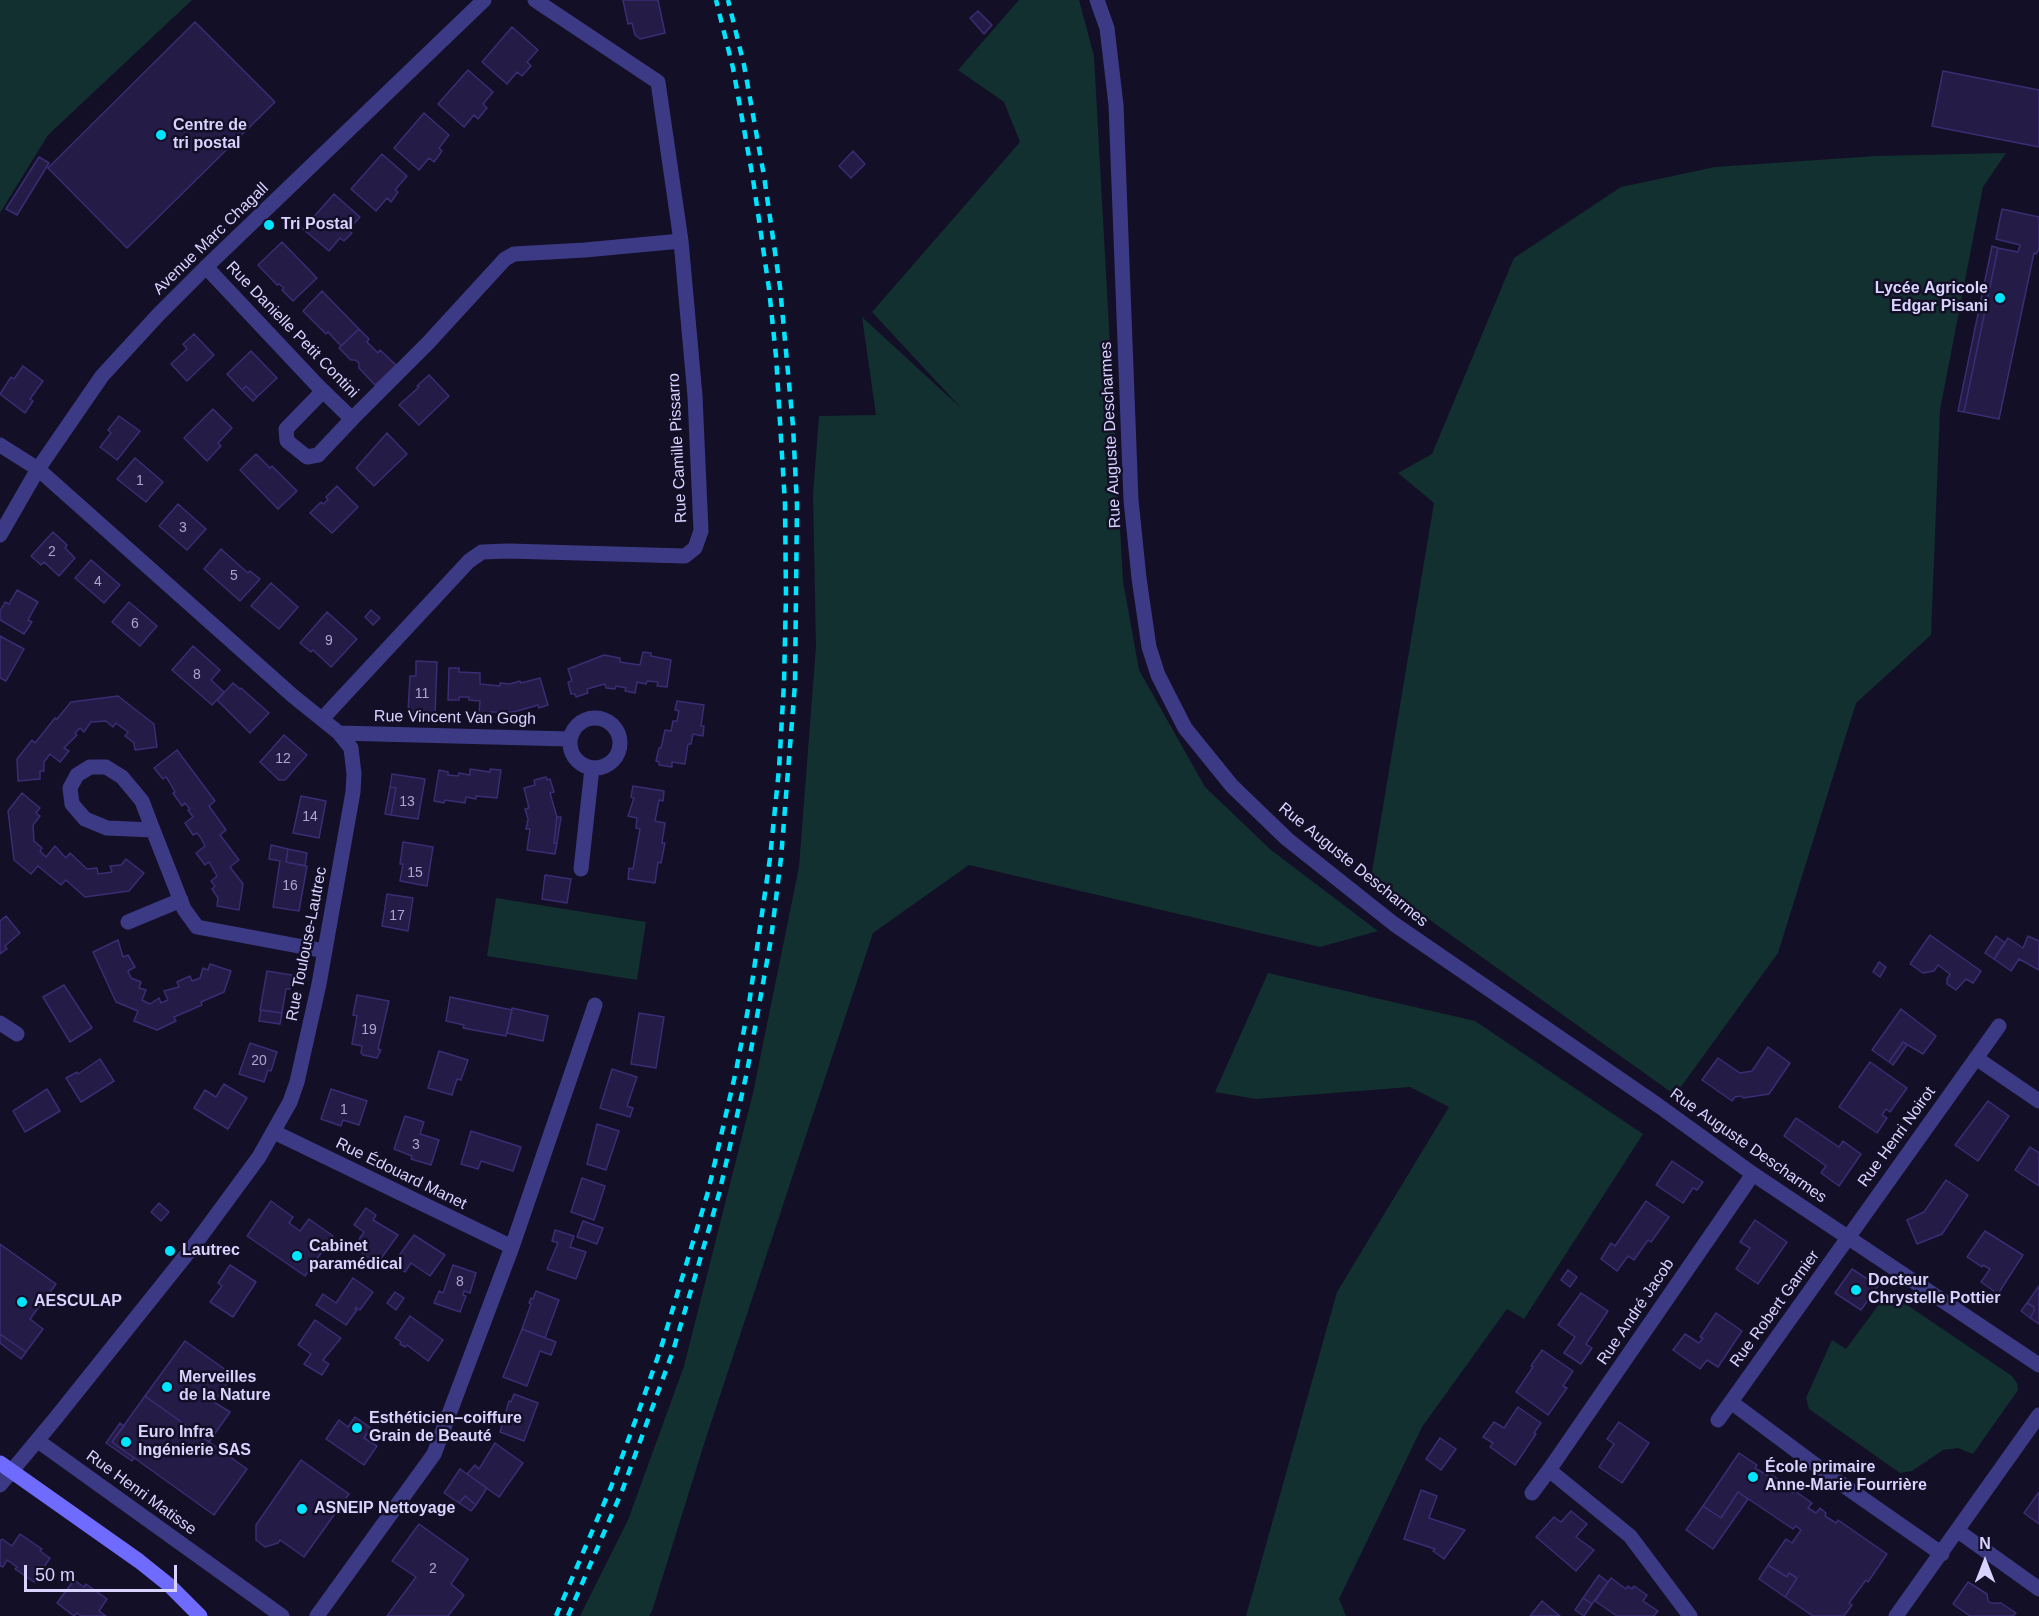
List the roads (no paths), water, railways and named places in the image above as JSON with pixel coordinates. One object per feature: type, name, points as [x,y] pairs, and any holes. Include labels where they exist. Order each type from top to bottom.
[{"type":"street","name":"Avenue Marc Chagall","points":[[0,535],[38,469],[102,376],[206,267],[484,0]]},
{"type":"street","name":"Rue Camille Pissarro","points":[[322,719],[469,561],[482,552],[685,556],[695,548],[701,531],[695,396],[681,241],[658,82],[536,0]]},
{"type":"street","name":"Rue Auguste Descharmes","points":[[1097,0],[1107,28],[1116,105],[1131,500],[1139,578],[1149,647],[1158,675],[1185,728],[1232,786],[1287,838],[1394,924],[1659,1106],[1753,1174],[2039,1365]]},
{"type":"street","name":"Rue Danielle Petit Contini","points":[[206,267],[352,419],[428,344],[505,260],[514,254],[681,241]]},
{"type":"street","points":[[324,391],[286,429],[287,441],[307,458],[318,455],[352,419]]},
{"type":"street","name":"Rue Toulouse-Lautrec","points":[[0,445],[38,469],[284,688],[339,733],[351,748],[353,758],[353,792],[325,951],[297,1082],[290,1101],[259,1157],[195,1244],[38,1441],[5,1467],[0,1485]]},
{"type":"street","points":[[601,718],[615,728],[620,743],[618,752],[608,765],[592,768],[577,762],[572,755],[569,739],[577,724],[584,720],[601,718]]},
{"type":"street","name":"Rue Vincent Van Gogh","points":[[339,733],[569,739]]},
{"type":"street","points":[[153,830],[106,828],[85,819],[72,804],[70,788],[77,775],[90,767],[106,767],[122,777],[142,801],[184,909],[197,927],[325,951]]},
{"type":"street","points":[[581,869],[592,768]]},
{"type":"street","points":[[128,921],[181,900]]},
{"type":"street","points":[[317,1616],[434,1454],[512,1247],[595,1005]]},
{"type":"street","points":[[0,1023],[16,1035]]},
{"type":"street","name":"Rue Henri Noirot","points":[[1849,1238],[1999,1026]]},
{"type":"street","points":[[1976,1058],[2039,1101]]},
{"type":"street","name":"Rue Édouard Manet","points":[[274,1132],[512,1247]]},
{"type":"street","name":"Rue André Jacob","points":[[1532,1493],[1753,1174]]},
{"type":"street","name":"Rue Robert Garnier","points":[[1718,1420],[1849,1238]]},
{"type":"street","points":[[1731,1402],[1833,1478],[1942,1554]]},
{"type":"street","points":[[1896,1616],[2039,1415]]},
{"type":"street","name":"Rue Henri Matisse","points":[[38,1441],[282,1616]]},
{"type":"street","points":[[5,1467],[139,1561],[200,1616]]},
{"type":"street","points":[[1549,1470],[1630,1536],[1690,1616]]},
{"type":"street","points":[[1958,1531],[2039,1589]]},
{"type":"railway","points":[[556,1616],[611,1487],[637,1416],[661,1348],[708,1192],[749,1004],[770,858],[779,769],[786,596],[785,504],[776,356],[753,179],[733,68],[716,0]]},
{"type":"railway","points":[[568,1616],[622,1491],[673,1351],[719,1194],[747,1072],[771,939],[781,858],[795,684],[797,505],[793,426],[780,287],[764,176],[744,65],[728,0]]},
{"type":"place","name":"Centre de tri postal","points":[[161,135]]},
{"type":"place","name":"Tri Postal","points":[[269,225]]},
{"type":"place","name":"Lycée Agricole Edgar Pisani","points":[[2000,298]]},
{"type":"place","name":"Lautrec","points":[[170,1251]]},
{"type":"place","name":"Cabinet paramédical","points":[[297,1256]]},
{"type":"place","name":"Docteur Chrystelle Pottier","points":[[1856,1290]]},
{"type":"place","name":"AESCULAP","points":[[22,1302]]},
{"type":"place","name":"Merveilles de la Nature","points":[[167,1387]]},
{"type":"place","name":"Esthéticien–coiffure Grain de Beauté","points":[[357,1428]]},
{"type":"place","name":"Euro Infra Ingénierie SAS","points":[[126,1442]]},
{"type":"place","name":"École primaire Anne-Marie Fourrière","points":[[1753,1477]]},
{"type":"place","name":"ASNEIP Nettoyage","points":[[302,1509]]}]
